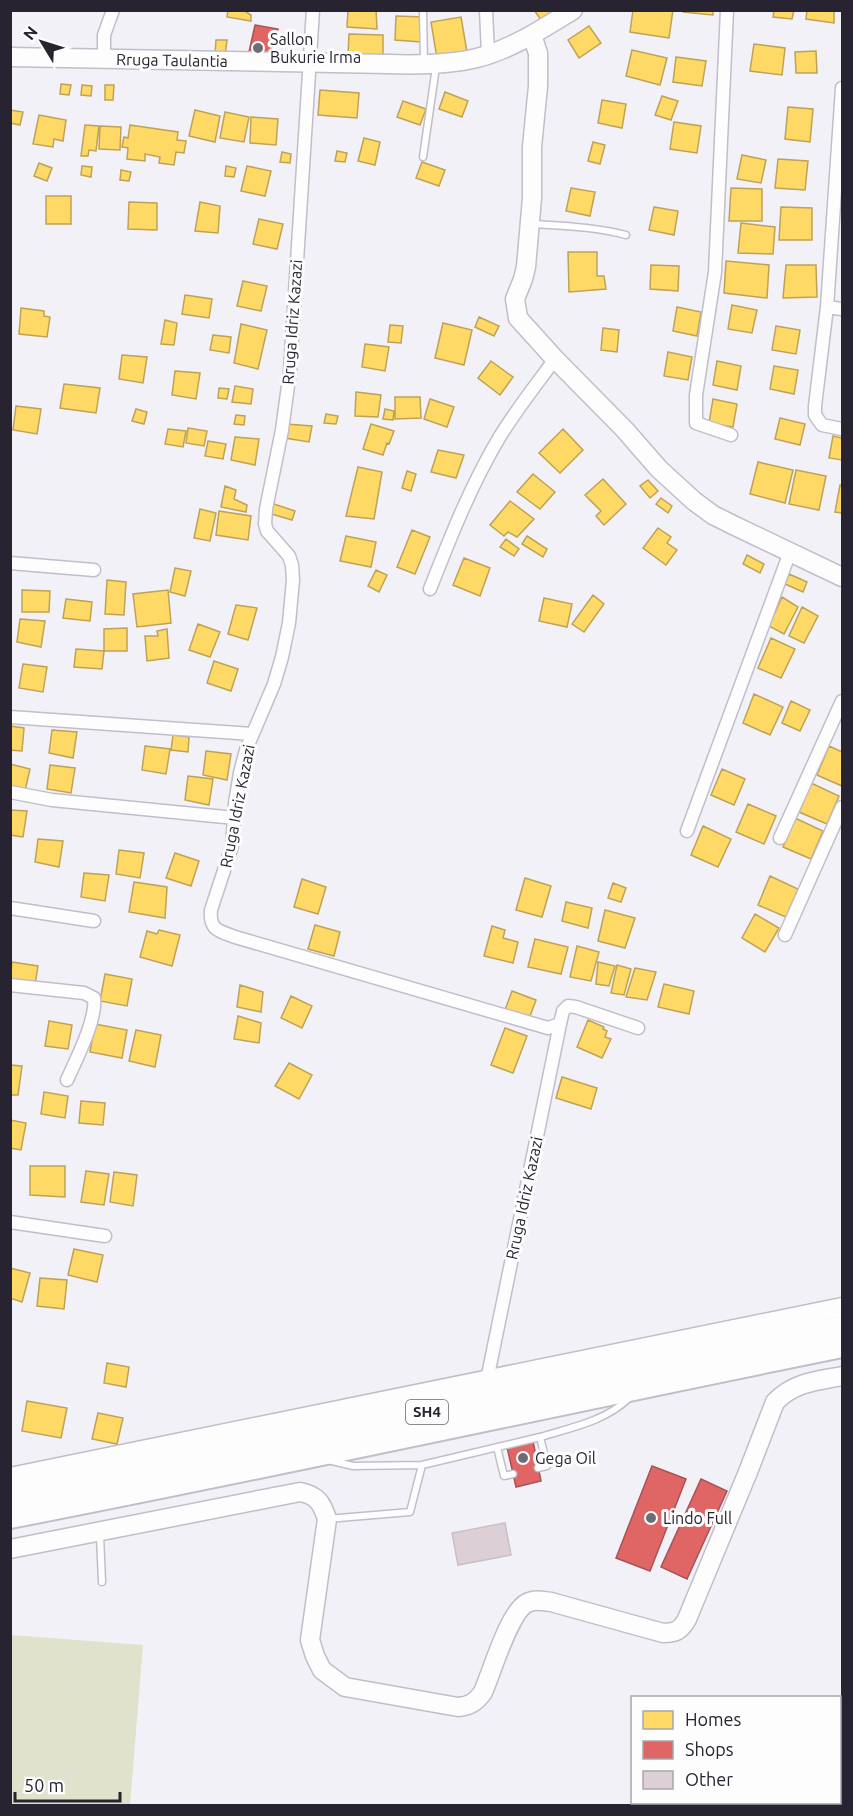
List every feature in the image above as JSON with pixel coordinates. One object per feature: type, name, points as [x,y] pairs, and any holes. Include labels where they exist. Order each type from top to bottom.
[{"type":"highway","name":"SH4","points":[[10,1495],[843,1327]]},
{"type":"highway","name":"SH4","points":[[10,1517],[843,1346]]},
{"type":"street","points":[[105,59],[104,35],[112,10]]},
{"type":"street","name":"Rruga Idriz Kazazi","points":[[313,10],[290,371],[265,524],[272,538],[289,556],[292,565],[289,623],[274,684],[252,734],[240,773],[232,846],[211,910],[210,920],[216,929],[235,937],[548,1028],[560,1024]]},
{"type":"street","points":[[486,10],[488,54]]},
{"type":"street","name":"Rruga Taulantia","points":[[10,57],[310,63],[430,64],[458,62],[488,54],[532,35],[573,10]]},
{"type":"street","points":[[727,10],[715,272],[696,395],[696,423],[732,435]]},
{"type":"street","points":[[532,35],[538,53],[532,147],[532,198],[526,267],[515,299],[518,318],[659,469],[685,493],[713,514],[843,577]]},
{"type":"street","points":[[843,88],[838,204],[815,406],[815,415],[822,425],[843,429]]},
{"type":"street","points":[[827,307],[843,309]]},
{"type":"street","points":[[430,589],[459,520],[498,440],[555,359]]},
{"type":"street","points":[[687,831],[790,552]]},
{"type":"street","points":[[10,563],[94,570]]},
{"type":"street","points":[[780,838],[843,701]]},
{"type":"street","points":[[10,717],[252,734]]},
{"type":"street","points":[[10,792],[52,800],[235,818]]},
{"type":"street","points":[[785,935],[843,807]]},
{"type":"street","points":[[10,908],[94,921]]},
{"type":"street","points":[[10,985],[84,993],[94,998],[95,1005],[91,1021],[67,1080]]},
{"type":"street","points":[[560,1024],[563,1011],[568,1006],[638,1028]]},
{"type":"street","name":"Rruga Idriz Kazazi","points":[[487,1380],[560,1024]]},
{"type":"street","points":[[10,1222],[105,1236]]},
{"type":"street","points":[[10,1477],[843,1307]]},
{"type":"street","points":[[10,1549],[300,1492],[309,1494],[318,1498],[327,1519],[310,1640],[322,1670],[345,1687],[458,1707],[468,1706],[477,1701],[483,1692],[512,1620],[526,1603],[537,1600],[551,1602],[663,1633],[674,1633],[682,1628],[775,1402],[794,1386],[843,1376]]},
{"type":"lane","points":[[423,10],[430,64],[423,157]]},
{"type":"lane","points":[[530,224],[572,226],[626,235]]},
{"type":"lane","points":[[315,1455],[353,1466],[422,1465],[543,1436],[582,1424],[614,1410],[627,1401],[640,1387]]},
{"type":"lane","points":[[538,1468],[547,1466],[543,1436]]},
{"type":"lane","points":[[497,1447],[504,1476],[513,1474]]},
{"type":"lane","points":[[327,1519],[410,1512],[422,1465]]},
{"type":"lane","points":[[99,1531],[102,1582]]},
{"type":"path","points":[[52,1806],[70,1649]]},
{"type":"path","points":[[10,1768],[121,1779]]},
{"type":"green space","points":[[11,1635],[143,1645],[130,1805],[11,1805]]},
{"type":"building: Homes","points":[[228,10],[243,10],[251,15],[251,21],[227,17]]},
{"type":"building: Homes","points":[[348,10],[376,10],[377,29],[347,27]]},
{"type":"building: Homes","points":[[534,10],[558,10],[541,20]]},
{"type":"building: Homes","points":[[633,10],[673,10],[669,38],[630,32]]},
{"type":"building: Homes","points":[[683,10],[713,10],[713,15],[683,12]]},
{"type":"building: Homes","points":[[774,10],[794,10],[792,19],[773,17]]},
{"type":"building: Homes","points":[[807,10],[834,10],[834,23],[806,19]]},
{"type":"building: Homes","points":[[396,16],[423,17],[421,42],[395,40]]},
{"type":"building: Homes","points":[[461,17],[467,52],[437,58],[431,22]]},
{"type":"building: Homes","points":[[589,26],[601,43],[579,58],[568,40]]},
{"type":"building: Homes","points":[[349,34],[383,35],[383,57],[348,55]]},
{"type":"building: Homes","points":[[216,40],[227,40],[225,55],[215,54]]},
{"type":"building: Homes","points":[[754,44],[785,48],[782,75],[750,71]]},
{"type":"building: Homes","points":[[632,50],[667,58],[660,85],[626,76]]},
{"type":"building: Homes","points":[[816,51],[817,73],[796,73],[795,52]]},
{"type":"building: Homes","points":[[676,57],[706,61],[702,86],[673,82]]},
{"type":"building: Homes","points":[[61,84],[71,85],[69,95],[60,94]]},
{"type":"building: Homes","points":[[82,85],[92,86],[91,96],[81,95]]},
{"type":"building: Homes","points":[[105,85],[114,85],[113,100],[105,100]]},
{"type":"building: Homes","points":[[320,90],[359,93],[357,118],[318,115]]},
{"type":"building: Homes","points":[[445,92],[468,101],[462,117],[439,109]]},
{"type":"building: Homes","points":[[662,96],[678,101],[671,120],[655,115]]},
{"type":"building: Homes","points":[[602,100],[626,104],[622,128],[598,123]]},
{"type":"building: Homes","points":[[403,101],[426,109],[420,125],[397,117]]},
{"type":"building: Homes","points":[[788,107],[813,109],[810,142],[785,139]]},
{"type":"building: Homes","points":[[10,110],[23,112],[20,125],[10,123]]},
{"type":"building: Homes","points":[[195,110],[220,116],[215,142],[189,136]]},
{"type":"building: Homes","points":[[225,112],[249,117],[244,142],[220,138]]},
{"type":"building: Homes","points":[[39,115],[66,120],[63,141],[54,139],[53,147],[33,144]]},
{"type":"building: Homes","points":[[251,117],[278,119],[276,145],[250,143]]},
{"type":"building: Homes","points":[[674,122],[701,126],[697,153],[670,149]]},
{"type":"building: Homes","points":[[85,125],[99,126],[96,151],[89,150],[88,156],[81,156]]},
{"type":"building: Homes","points":[[130,125],[178,132],[177,140],[186,141],[184,153],[176,152],[174,165],[159,163],[160,157],[145,154],[145,161],[127,159],[128,148],[122,147],[124,137],[128,138]]},
{"type":"building: Homes","points":[[100,126],[121,127],[120,150],[99,149]]},
{"type":"building: Homes","points":[[364,138],[380,142],[375,165],[358,161]]},
{"type":"building: Homes","points":[[593,142],[605,145],[600,164],[588,161]]},
{"type":"building: Homes","points":[[337,151],[347,153],[345,162],[335,161]]},
{"type":"building: Homes","points":[[282,152],[291,154],[290,163],[280,162]]},
{"type":"building: Homes","points":[[742,155],[766,160],[761,183],[737,179]]},
{"type":"building: Homes","points":[[778,159],[808,161],[805,190],[775,188]]},
{"type":"building: Homes","points":[[422,162],[445,170],[439,186],[416,178]]},
{"type":"building: Homes","points":[[39,163],[52,168],[47,181],[34,176]]},
{"type":"building: Homes","points":[[82,166],[92,167],[91,177],[81,175]]},
{"type":"building: Homes","points":[[226,166],[236,168],[234,177],[225,176]]},
{"type":"building: Homes","points":[[247,166],[271,171],[265,196],[241,191]]},
{"type":"building: Homes","points":[[121,170],[131,172],[129,181],[120,180]]},
{"type":"building: Homes","points":[[571,188],[595,192],[590,216],[566,211]]},
{"type":"building: Homes","points":[[731,188],[762,189],[762,221],[729,221]]},
{"type":"building: Homes","points":[[46,196],[71,196],[71,224],[46,224]]},
{"type":"building: Homes","points":[[129,202],[157,203],[157,230],[128,229]]},
{"type":"building: Homes","points":[[200,202],[220,206],[218,233],[195,231]]},
{"type":"building: Homes","points":[[654,207],[678,211],[674,235],[649,230]]},
{"type":"building: Homes","points":[[781,207],[812,208],[812,240],[779,240]]},
{"type":"building: Homes","points":[[259,219],[283,224],[277,249],[253,244]]},
{"type":"building: Homes","points":[[741,223],[775,227],[773,254],[738,253]]},
{"type":"building: Homes","points":[[568,252],[597,252],[597,276],[604,276],[606,289],[569,292]]},
{"type":"building: Homes","points":[[726,261],[769,265],[767,298],[724,293]]},
{"type":"building: Homes","points":[[651,265],[679,266],[678,291],[650,289]]},
{"type":"building: Homes","points":[[786,265],[816,265],[817,297],[783,298]]},
{"type":"building: Homes","points":[[243,281],[267,286],[261,311],[237,306]]},
{"type":"building: Homes","points":[[185,295],[212,299],[209,318],[182,314]]},
{"type":"building: Homes","points":[[732,305],[757,310],[752,333],[728,329]]},
{"type":"building: Homes","points":[[677,307],[701,312],[697,336],[673,331]]},
{"type":"building: Homes","points":[[21,308],[44,311],[44,316],[50,317],[47,337],[19,334]]},
{"type":"building: Homes","points":[[479,317],[499,326],[494,336],[475,327]]},
{"type":"building: Homes","points":[[165,320],[177,323],[174,345],[161,344]]},
{"type":"building: Homes","points":[[443,323],[472,330],[464,365],[435,358]]},
{"type":"building: Homes","points":[[241,324],[267,330],[258,369],[234,363]]},
{"type":"building: Homes","points":[[390,325],[403,326],[401,343],[388,342]]},
{"type":"building: Homes","points":[[776,326],[800,330],[796,354],[772,350]]},
{"type":"building: Homes","points":[[603,328],[619,330],[617,352],[601,350]]},
{"type":"building: Homes","points":[[213,335],[231,337],[229,353],[210,350]]},
{"type":"building: Homes","points":[[365,344],[389,347],[385,371],[362,367]]},
{"type":"building: Homes","points":[[668,352],[692,357],[688,380],[664,376]]},
{"type":"building: Homes","points":[[122,355],[147,357],[143,383],[119,379]]},
{"type":"building: Homes","points":[[491,361],[513,377],[500,395],[478,378]]},
{"type":"building: Homes","points":[[717,361],[741,366],[737,390],[713,385]]},
{"type":"building: Homes","points":[[774,366],[798,370],[794,394],[770,389]]},
{"type":"building: Homes","points":[[175,371],[200,373],[196,399],[172,395]]},
{"type":"building: Homes","points":[[64,384],[100,388],[96,413],[60,408]]},
{"type":"building: Homes","points":[[235,386],[253,389],[251,404],[232,402]]},
{"type":"building: Homes","points":[[219,388],[229,389],[227,399],[218,398]]},
{"type":"building: Homes","points":[[356,392],[381,395],[378,417],[355,416]]},
{"type":"building: Homes","points":[[395,397],[420,397],[421,418],[395,419]]},
{"type":"building: Homes","points":[[430,399],[454,407],[447,427],[424,419]]},
{"type":"building: Homes","points":[[713,399],[737,404],[733,427],[709,423]]},
{"type":"building: Homes","points":[[16,406],[41,409],[37,434],[13,430]]},
{"type":"building: Homes","points":[[136,409],[147,412],[144,424],[132,421]]},
{"type":"building: Homes","points":[[385,409],[394,411],[393,420],[383,419]]},
{"type":"building: Homes","points":[[326,414],[338,416],[336,424],[324,423]]},
{"type":"building: Homes","points":[[236,415],[245,416],[244,425],[234,424]]},
{"type":"building: Homes","points":[[780,418],[805,424],[800,445],[775,439]]},
{"type":"building: Homes","points":[[286,424],[312,426],[309,442],[285,438]]},
{"type":"building: Homes","points":[[371,424],[394,431],[383,455],[363,449]]},
{"type":"building: Homes","points":[[188,428],[207,431],[204,446],[186,443]]},
{"type":"building: Homes","points":[[168,429],[186,431],[183,447],[165,444]]},
{"type":"building: Homes","points":[[563,429],[583,450],[560,473],[539,453]]},
{"type":"building: Homes","points":[[833,436],[842,438],[842,460],[829,458]]},
{"type":"building: Homes","points":[[235,437],[259,439],[255,465],[231,460]]},
{"type":"building: Homes","points":[[208,441],[226,444],[223,459],[205,456]]},
{"type":"building: Homes","points":[[438,450],[464,455],[456,478],[431,472]]},
{"type":"building: Homes","points":[[758,462],[793,470],[785,503],[750,494]]},
{"type":"building: Homes","points":[[358,467],[382,472],[374,519],[346,516]]},
{"type":"building: Homes","points":[[796,470],[826,476],[819,510],[789,504]]},
{"type":"building: Homes","points":[[407,471],[416,474],[411,491],[402,488]]},
{"type":"building: Homes","points":[[533,474],[555,492],[540,509],[517,492]]},
{"type":"building: Homes","points":[[603,479],[626,504],[604,525],[596,516],[601,511],[585,495]]},
{"type":"building: Homes","points":[[648,480],[658,491],[650,498],[640,486]]},
{"type":"building: Homes","points":[[840,485],[842,485],[842,513],[835,512]]},
{"type":"building: Homes","points":[[225,486],[236,490],[234,499],[247,505],[246,512],[221,507]]},
{"type":"building: Homes","points":[[661,498],[672,506],[668,513],[656,504]]},
{"type":"building: Homes","points":[[510,501],[534,519],[517,537],[508,532],[504,536],[490,525]]},
{"type":"building: Homes","points":[[271,503],[295,511],[292,520],[268,513]]},
{"type":"building: Homes","points":[[200,509],[216,513],[210,541],[194,538]]},
{"type":"building: Homes","points":[[219,511],[251,516],[248,540],[216,535]]},
{"type":"building: Homes","points":[[658,528],[671,537],[667,543],[677,550],[666,565],[643,548]]},
{"type":"building: Homes","points":[[412,530],[430,537],[415,574],[397,567]]},
{"type":"building: Homes","points":[[346,536],[376,542],[371,567],[340,561]]},
{"type":"building: Homes","points":[[527,536],[547,549],[543,557],[522,544]]},
{"type":"building: Homes","points":[[506,539],[519,549],[514,556],[500,547]]},
{"type":"building: Homes","points":[[747,555],[764,564],[760,573],[743,564]]},
{"type":"building: Homes","points":[[464,558],[490,568],[480,596],[453,585]]},
{"type":"building: Homes","points":[[175,568],[191,571],[185,596],[170,592]]},
{"type":"building: Homes","points":[[376,570],[387,575],[379,592],[368,586]]},
{"type":"building: Homes","points":[[789,574],[807,582],[803,592],[785,584]]},
{"type":"building: Homes","points":[[107,580],[126,582],[124,615],[105,614]]},
{"type":"building: Homes","points":[[22,590],[50,591],[49,612],[22,612]]},
{"type":"building: Homes","points":[[168,590],[171,623],[137,627],[133,594]]},
{"type":"building: Homes","points":[[593,595],[604,604],[584,632],[572,624]]},
{"type":"building: Homes","points":[[782,597],[798,607],[784,634],[769,626]]},
{"type":"building: Homes","points":[[544,598],[572,604],[567,627],[539,621]]},
{"type":"building: Homes","points":[[66,599],[92,602],[90,621],[63,618]]},
{"type":"building: Homes","points":[[236,605],[257,608],[248,640],[228,634]]},
{"type":"building: Homes","points":[[802,607],[818,616],[804,643],[789,636]]},
{"type":"building: Homes","points":[[20,619],[45,621],[41,647],[17,642]]},
{"type":"building: Homes","points":[[198,624],[220,632],[210,657],[189,650]]},
{"type":"building: Homes","points":[[127,628],[127,651],[104,651],[104,629]]},
{"type":"building: Homes","points":[[167,629],[169,658],[147,661],[145,636],[158,636],[157,631]]},
{"type":"building: Homes","points":[[771,638],[795,649],[781,678],[758,668]]},
{"type":"building: Homes","points":[[76,649],[104,651],[102,669],[74,667]]},
{"type":"building: Homes","points":[[214,661],[238,669],[231,691],[207,683]]},
{"type":"building: Homes","points":[[23,664],[47,667],[43,692],[19,688]]},
{"type":"building: Homes","points":[[754,694],[783,707],[770,735],[743,723]]},
{"type":"building: Homes","points":[[791,701],[810,710],[800,731],[782,723]]},
{"type":"building: Homes","points":[[10,726],[24,728],[22,751],[10,750]]},
{"type":"building: Homes","points":[[52,730],[77,732],[73,758],[49,753]]},
{"type":"building: Homes","points":[[173,735],[189,737],[188,752],[171,750]]},
{"type":"building: Homes","points":[[145,746],[170,749],[166,774],[142,770]]},
{"type":"building: Homes","points":[[829,746],[842,752],[842,786],[817,775]]},
{"type":"building: Homes","points":[[206,751],[231,754],[227,780],[203,775]]},
{"type":"building: Homes","points":[[10,764],[30,769],[25,791],[10,787]]},
{"type":"building: Homes","points":[[50,765],[75,768],[71,793],[47,789]]},
{"type":"building: Homes","points":[[722,769],[745,779],[734,805],[711,795]]},
{"type":"building: Homes","points":[[188,776],[213,779],[209,805],[185,800]]},
{"type":"building: Homes","points":[[811,783],[839,796],[827,824],[799,812]]},
{"type":"building: Homes","points":[[748,804],[776,816],[764,844],[736,832]]},
{"type":"building: Homes","points":[[10,810],[27,811],[23,837],[10,835]]},
{"type":"building: Homes","points":[[795,818],[823,831],[811,859],[783,847]]},
{"type":"building: Homes","points":[[703,826],[731,839],[718,867],[691,855]]},
{"type":"building: Homes","points":[[38,839],[63,841],[59,867],[35,862]]},
{"type":"building: Homes","points":[[119,850],[144,853],[140,878],[116,874]]},
{"type":"building: Homes","points":[[175,853],[199,861],[191,886],[166,878]]},
{"type":"building: Homes","points":[[84,873],[109,875],[105,901],[81,897]]},
{"type":"building: Homes","points":[[770,876],[798,889],[786,917],[758,905]]},
{"type":"building: Homes","points":[[525,878],[551,886],[542,917],[516,910]]},
{"type":"building: Homes","points":[[302,879],[326,887],[318,914],[294,907]]},
{"type":"building: Homes","points":[[134,882],[167,887],[165,918],[129,912]]},
{"type":"building: Homes","points":[[613,883],[626,888],[621,902],[608,898]]},
{"type":"building: Homes","points":[[566,902],[592,908],[588,928],[562,921]]},
{"type":"building: Homes","points":[[605,910],[635,918],[625,948],[598,941]]},
{"type":"building: Homes","points":[[755,914],[779,928],[765,952],[742,938]]},
{"type":"building: Homes","points":[[315,925],[340,932],[334,956],[308,949]]},
{"type":"building: Homes","points":[[492,926],[505,930],[503,938],[518,942],[513,963],[484,956]]},
{"type":"building: Homes","points":[[159,930],[180,935],[172,966],[140,957],[147,931],[157,934]]},
{"type":"building: Homes","points":[[535,939],[568,947],[561,974],[528,967]]},
{"type":"building: Homes","points":[[577,946],[599,952],[591,981],[570,977]]},
{"type":"building: Homes","points":[[12,962],[38,966],[35,985],[10,982]]},
{"type":"building: Homes","points":[[598,962],[615,966],[609,986],[596,984]]},
{"type":"building: Homes","points":[[617,965],[631,969],[624,995],[611,993]]},
{"type":"building: Homes","points":[[635,968],[656,972],[647,1000],[626,997]]},
{"type":"building: Homes","points":[[105,974],[132,979],[127,1006],[100,1001]]},
{"type":"building: Homes","points":[[664,984],[694,991],[689,1014],[658,1007]]},
{"type":"building: Homes","points":[[240,985],[263,992],[261,1012],[237,1007]]},
{"type":"building: Homes","points":[[512,991],[536,1000],[529,1019],[505,1010]]},
{"type":"building: Homes","points":[[291,996],[312,1006],[302,1028],[281,1018]]},
{"type":"building: Homes","points":[[238,1016],[261,1023],[259,1043],[234,1039]]},
{"type":"building: Homes","points":[[588,1020],[604,1027],[603,1029],[607,1031],[605,1037],[611,1039],[602,1058],[577,1047]]},
{"type":"building: Homes","points":[[49,1021],[72,1025],[68,1049],[45,1046]]},
{"type":"building: Homes","points":[[95,1024],[127,1030],[122,1058],[90,1052]]},
{"type":"building: Homes","points":[[505,1028],[527,1036],[513,1073],[491,1065]]},
{"type":"building: Homes","points":[[136,1030],[161,1035],[155,1067],[129,1061]]},
{"type":"building: Homes","points":[[289,1063],[312,1075],[299,1099],[275,1086]]},
{"type":"building: Homes","points":[[10,1065],[22,1066],[18,1095],[10,1095]]},
{"type":"building: Homes","points":[[562,1077],[597,1088],[591,1109],[556,1098]]},
{"type":"building: Homes","points":[[44,1092],[68,1096],[65,1118],[41,1114]]},
{"type":"building: Homes","points":[[81,1101],[105,1103],[103,1125],[79,1123]]},
{"type":"building: Homes","points":[[10,1120],[26,1123],[21,1150],[10,1148]]},
{"type":"building: Homes","points":[[30,1166],[65,1166],[65,1197],[30,1195]]},
{"type":"building: Homes","points":[[86,1171],[109,1174],[104,1205],[81,1202]]},
{"type":"building: Homes","points":[[114,1172],[137,1175],[133,1206],[110,1202]]},
{"type":"building: Homes","points":[[74,1249],[103,1255],[97,1282],[68,1275]]},
{"type":"building: Homes","points":[[10,1268],[30,1273],[22,1302],[10,1298]]},
{"type":"building: Homes","points":[[40,1278],[67,1280],[64,1309],[37,1306]]},
{"type":"building: Homes","points":[[107,1363],[129,1367],[126,1387],[104,1383]]},
{"type":"building: Homes","points":[[27,1401],[67,1408],[61,1438],[22,1431]]},
{"type":"building: Homes","points":[[98,1413],[123,1418],[117,1444],[92,1439]]},
{"type":"building: Shops","points":[[255,25],[278,29],[273,56],[249,52]]},
{"type":"building: Shops","name":"Gega Oil","points":[[533,1441],[541,1481],[516,1487],[507,1447]]},
{"type":"building: Shops","name":"Lindo Full","points":[[652,1466],[686,1479],[650,1571],[616,1558]]},
{"type":"building: Shops","points":[[701,1479],[727,1491],[687,1579],[661,1567]]},
{"type":"building: Other","points":[[505,1523],[511,1555],[458,1565],[452,1533]]},
{"type":"place","name":"Sallon Bukurie Irma","points":[[258,48]]},
{"type":"place","name":"Gega Oil","points":[[523,1458]]},
{"type":"place","name":"Lindo Full","points":[[651,1518]]}]
